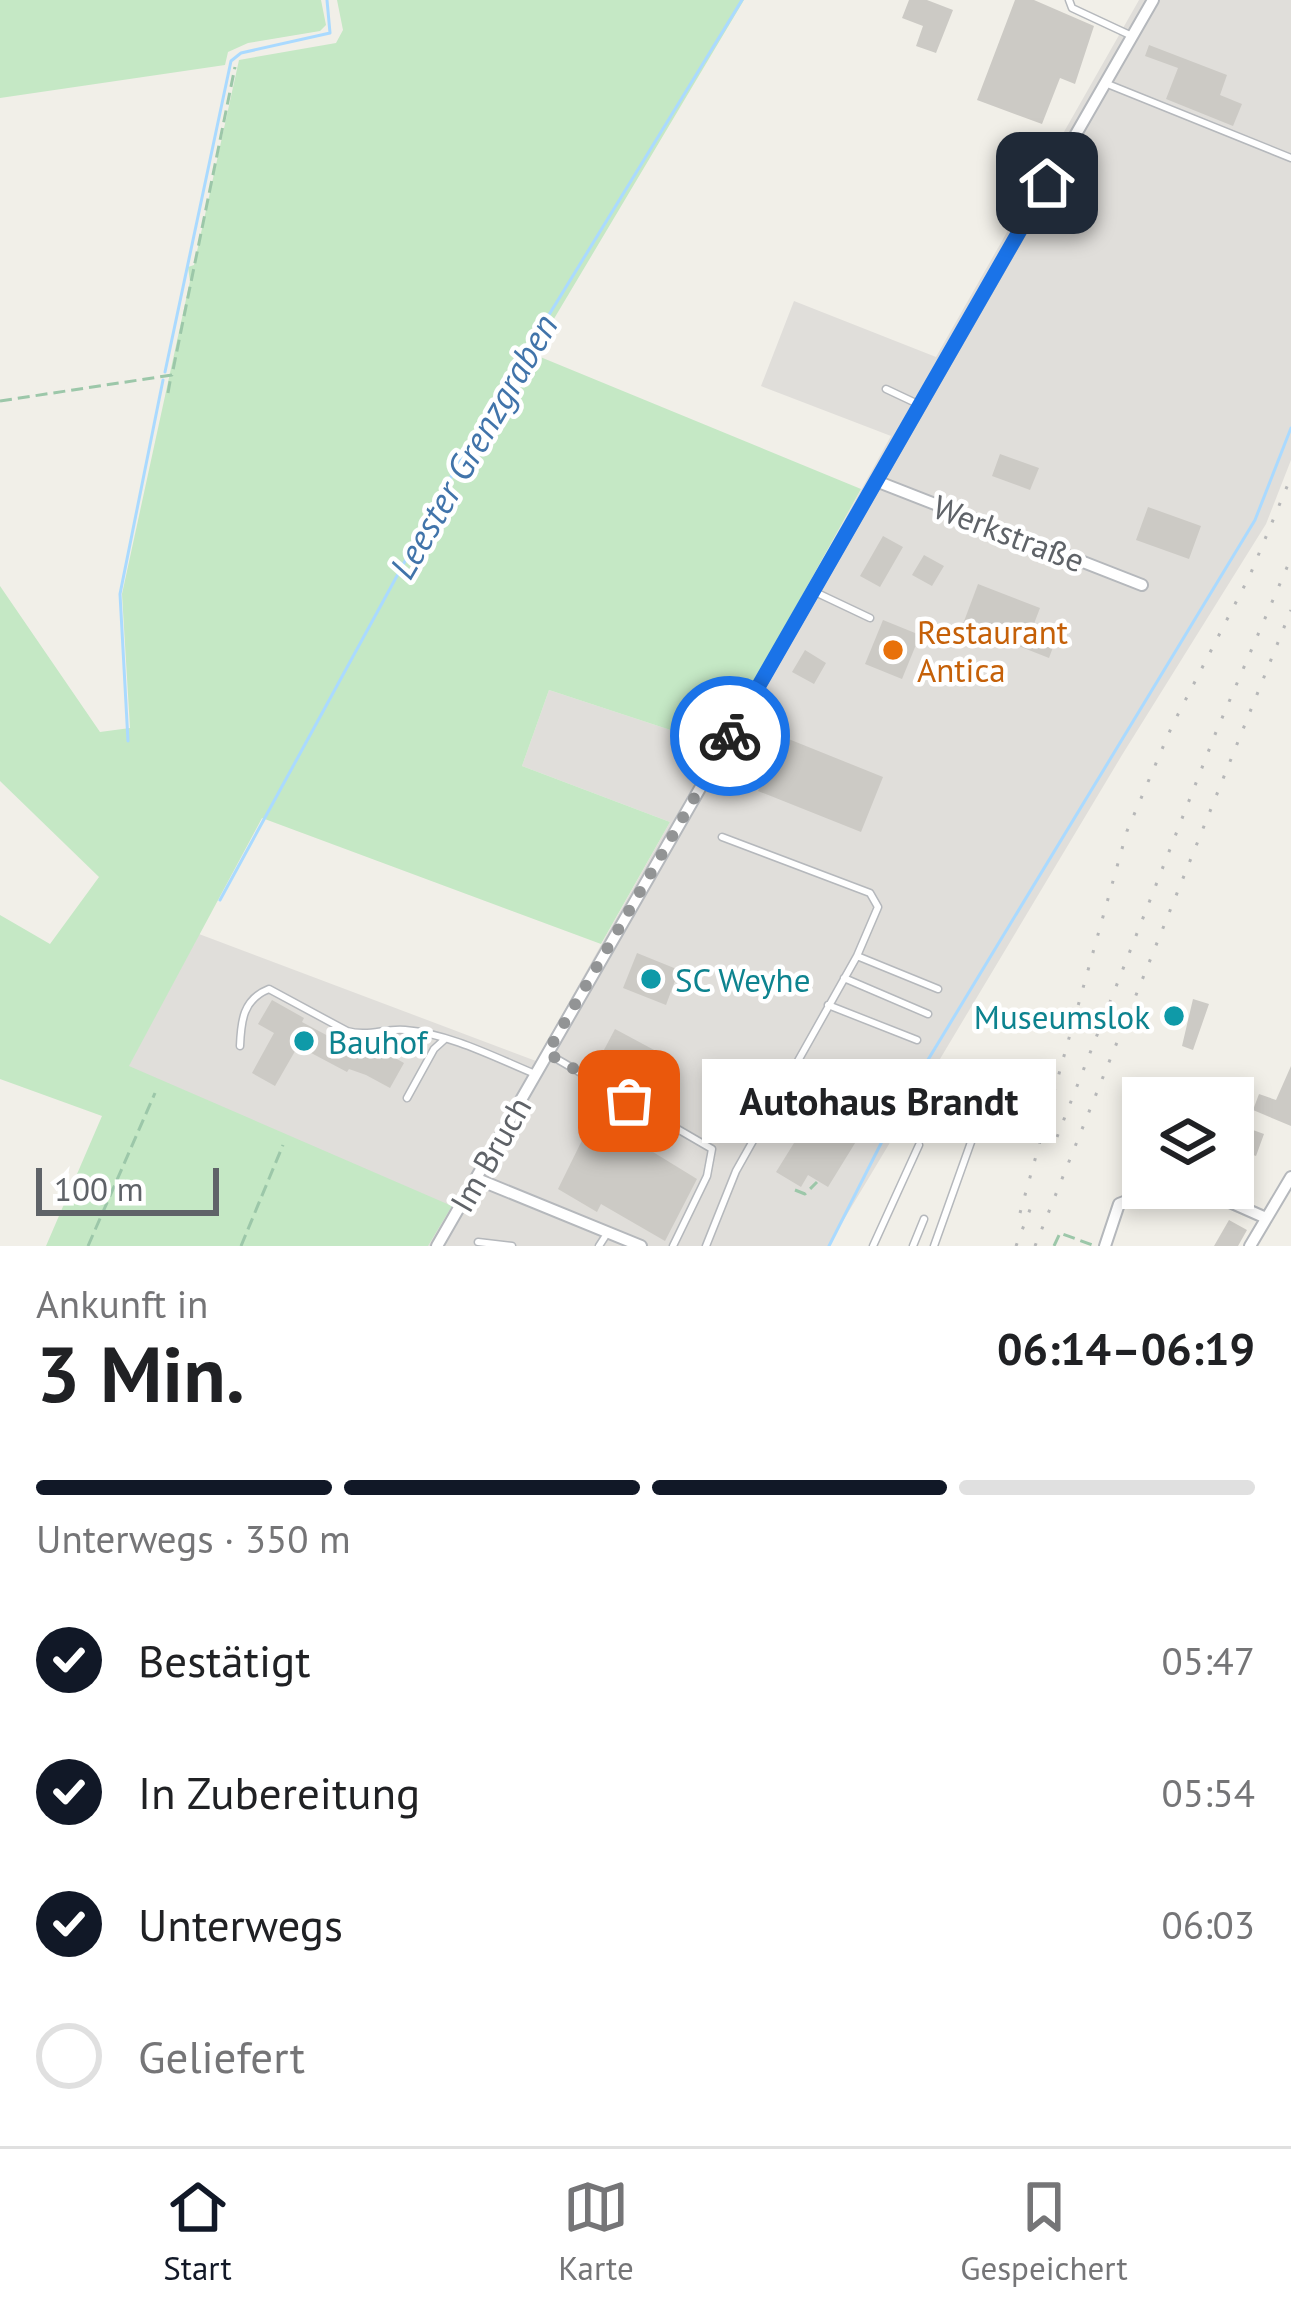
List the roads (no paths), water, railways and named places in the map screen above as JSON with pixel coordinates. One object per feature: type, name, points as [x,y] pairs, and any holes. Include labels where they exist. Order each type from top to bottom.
[{"type":"street","name":"Im Bruch","points":[[437,1246],[1153,0]]},
{"type":"street","name":"Werkstraße","points":[[876,481],[1142,585]]},
{"type":"street","points":[[1250,1246],[1291,1177]]},
{"type":"street","points":[[477,1179],[641,1246]]},
{"type":"street","points":[[1106,1246],[1119,1204],[1134,1198],[1214,1195],[1266,1219]]},
{"type":"lane","points":[[1069,0],[1072,8],[1132,36]]},
{"type":"lane","points":[[1105,82],[1291,158]]},
{"type":"lane","points":[[886,389],[920,405]]},
{"type":"lane","points":[[813,591],[870,618]]},
{"type":"lane","points":[[706,1246],[736,1171],[857,956],[878,907],[870,893],[722,837]]},
{"type":"lane","points":[[857,956],[938,989]]},
{"type":"lane","points":[[844,978],[928,1014]]},
{"type":"lane","points":[[240,1046],[248,1005],[257,993],[269,989],[362,1035],[402,1029],[445,1039],[535,1074]]},
{"type":"lane","points":[[828,1005],[916,1040]]},
{"type":"lane","points":[[407,1099],[434,1049],[445,1039]]},
{"type":"lane","points":[[547,1053],[712,1149],[707,1176],[673,1246]]},
{"type":"lane","points":[[934,1246],[981,1114]]},
{"type":"lane","points":[[873,1246],[919,1145]]},
{"type":"lane","points":[[914,1246],[924,1219]]},
{"type":"lane","points":[[599,1246],[608,1232]]},
{"type":"lane","points":[[478,1242],[512,1246]]},
{"type":"waterway","points":[[165,372],[231,61],[241,53],[330,33],[327,0]]},
{"type":"waterway","name":"Leester Grenzgraben","points":[[220,900],[463,455],[742,0]]},
{"type":"waterway","points":[[128,741],[120,594],[163,380]]},
{"type":"waterway","points":[[829,1246],[900,1106],[1255,520],[1291,428]]},
{"type":"railway","points":[[1020,1213],[1127,831],[1172,726],[1250,575],[1291,477]]},
{"type":"railway","points":[[1057,1137],[1216,732],[1291,558]]},
{"type":"railway","points":[[1035,1246],[1291,610]]},
{"type":"railway","points":[[1016,1246],[1034,1199]]},
{"type":"place","name":"Restaurant Antica","points":[[893,650]]},
{"type":"place","name":"SC Weyhe","points":[[651,979]]},
{"type":"place","name":"Museumslok","points":[[1174,1016]]},
{"type":"place","name":"Bauhof","points":[[304,1041]]},
{"type":"place","name":"Autohaus Brandt","points":[[629,1101]]}]
